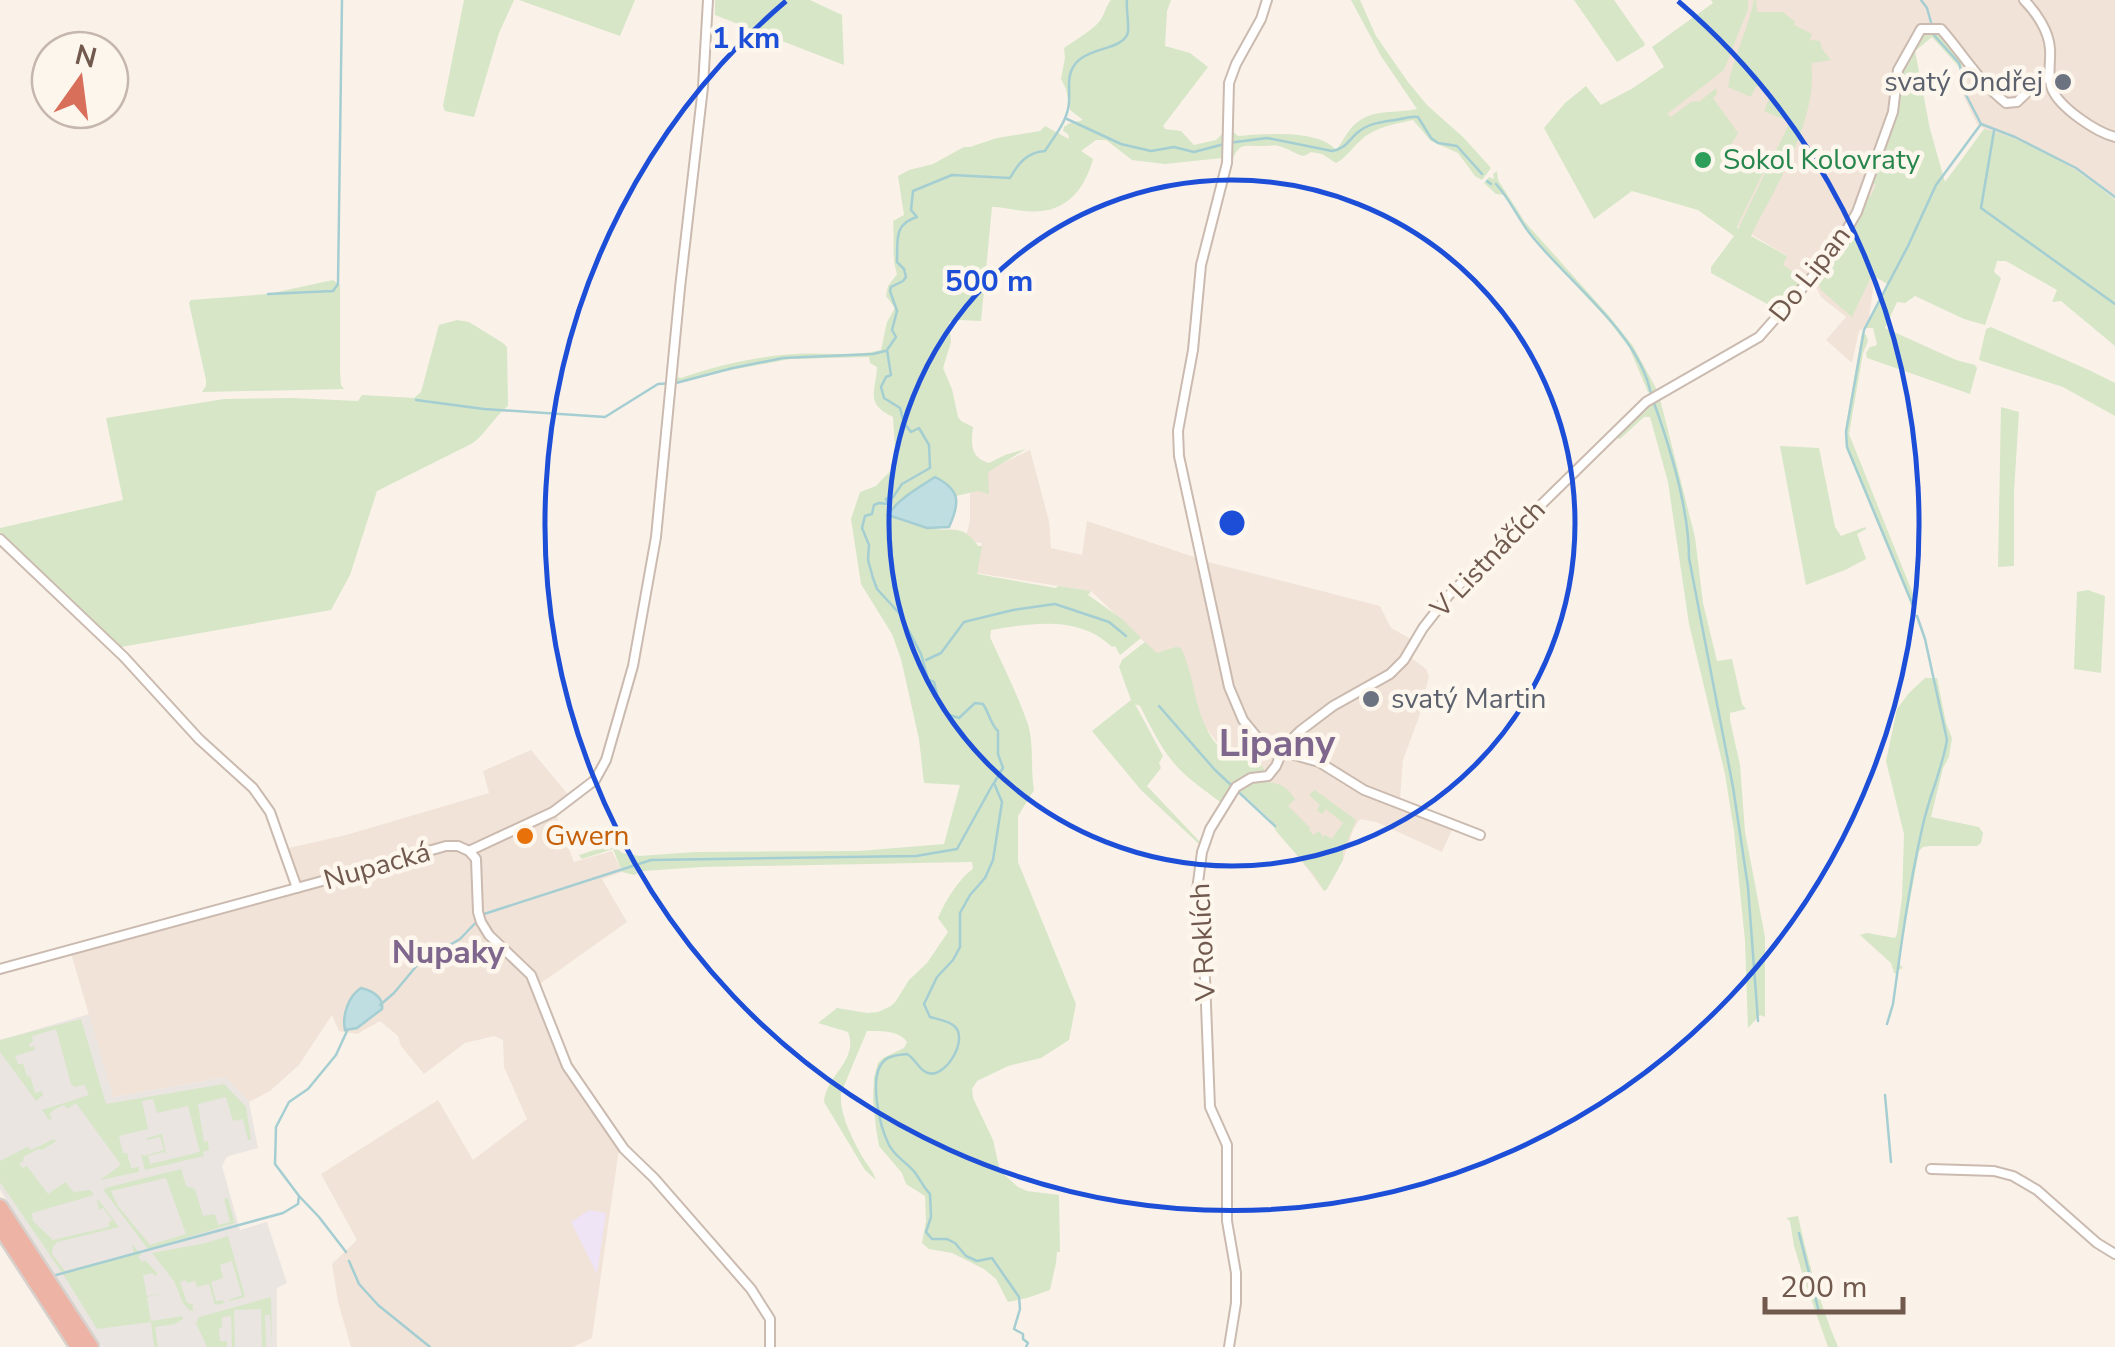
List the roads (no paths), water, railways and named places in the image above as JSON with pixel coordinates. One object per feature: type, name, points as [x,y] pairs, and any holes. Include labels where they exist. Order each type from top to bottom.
[{"type":"highway","points":[[0,1207],[91,1347]]},
{"type":"highway","points":[[0,1226],[78,1347]]},
{"type":"street","points":[[469,851],[553,812],[595,780],[606,760],[633,666],[656,537],[704,87],[708,0]]},
{"type":"street","points":[[1267,0],[1257,28],[1232,73],[1227,163],[1200,265],[1193,350],[1178,431],[1229,688],[1237,709],[1260,740],[1281,753],[1318,762],[1364,790],[1480,835]]},
{"type":"street","points":[[2024,0],[2036,13],[2050,43],[2050,78],[2055,94],[2093,128],[2115,137]]},
{"type":"street","name":"Do Lipan","points":[[1650,399],[1759,338],[1839,243],[1856,212],[1893,112],[1898,70],[1921,29],[1944,31],[1978,78],[2006,103],[2015,103],[2040,79],[2050,78]]},
{"type":"street","name":"V Listnáčích","points":[[1281,753],[1300,731],[1333,706],[1390,674],[1448,596],[1650,399]]},
{"type":"street","points":[[0,538],[124,657],[199,739],[253,788],[270,812],[296,888]]},
{"type":"street","name":"V Roklích","points":[[1229,1347],[1236,1273],[1227,1220],[1228,1151],[1210,1107],[1198,872],[1210,828],[1234,788],[1251,778],[1268,776],[1281,753]]},
{"type":"street","name":"Nupacká","points":[[0,968],[446,846],[469,851],[478,864],[480,919],[489,935],[531,976],[567,1066],[630,1156],[751,1289],[770,1319],[770,1347]]},
{"type":"street","points":[[1931,1169],[1994,1170],[2020,1178],[2096,1243],[2115,1254]]},
{"type":"water","points":[[935,477],[950,487],[956,498],[949,527],[927,528],[888,515],[903,499]]},
{"type":"water","points":[[361,988],[379,998],[382,1009],[357,1028],[345,1030],[347,1007]]},
{"type":"waterway","points":[[268,294],[333,291],[338,284],[342,0]]},
{"type":"waterway","points":[[1026,1347],[1023,1334],[1014,1329],[1019,1297],[992,1258],[977,1261],[966,1256],[955,1243],[932,1239],[926,1232],[931,1217],[930,1194],[892,1150],[879,1114],[877,1077],[885,1060],[907,1054],[931,1074],[946,1066],[957,1049],[958,1031],[951,1024],[930,1017],[924,1004],[937,977],[960,947],[960,913],[993,860],[1002,802],[994,783],[1003,768],[998,754],[998,731],[983,704],[975,703],[959,718],[946,714],[939,703],[934,682],[928,679],[921,654],[900,614],[877,589],[862,528],[874,505],[888,504],[886,499],[893,497],[902,484],[930,468],[929,445],[919,428],[911,432],[900,408],[884,398],[881,387],[891,375],[887,350],[896,337],[892,330],[897,311],[890,291],[906,277],[897,262],[898,234],[904,224],[917,217],[911,210],[913,191],[952,175],[1010,178],[1024,159],[1045,151],[1066,115],[1070,74],[1076,63],[1125,38],[1127,0]]},
{"type":"waterway","points":[[1921,0],[1932,26]]},
{"type":"waterway","points":[[1933,34],[1959,63],[1965,93],[1981,124],[2076,168],[2115,197]]},
{"type":"waterway","points":[[1067,119],[1121,144],[1151,151],[1174,147],[1194,152],[1267,138],[1332,151],[1371,125],[1418,117],[1431,138],[1457,146],[1482,174]]},
{"type":"waterway","points":[[1914,608],[1847,447],[1846,432],[1864,330],[1936,185],[1981,124]]},
{"type":"waterway","points":[[1994,131],[1981,208],[2115,304]]},
{"type":"waterway","points":[[1487,181],[1491,184]]},
{"type":"waterway","points":[[1496,184],[1546,253],[1618,329],[1644,372],[1651,394]]},
{"type":"waterway","points":[[416,400],[605,417],[658,384],[783,358],[885,351]]},
{"type":"waterway","points":[[1654,403],[1682,499],[1689,558],[1733,787],[1748,887],[1758,1021]]},
{"type":"waterway","points":[[926,660],[941,653],[964,622],[1055,604],[1109,622],[1126,636]]},
{"type":"waterway","points":[[1887,1024],[1917,851],[1947,740],[1917,616]]},
{"type":"waterway","points":[[1159,706],[1215,770],[1275,826]]},
{"type":"waterway","points":[[380,1005],[419,963],[460,939],[484,914],[651,860],[916,856],[957,849],[993,784]]},
{"type":"waterway","points":[[56,1275],[283,1213],[298,1204],[299,1196],[275,1164],[276,1127],[289,1102],[308,1089],[336,1055],[347,1031]]},
{"type":"waterway","points":[[1885,1095],[1891,1162]]},
{"type":"waterway","points":[[299,1196],[346,1252]]},
{"type":"waterway","points":[[1799,1233],[1819,1312]]},
{"type":"waterway","points":[[349,1261],[359,1284],[378,1305],[430,1347]]},
{"type":"place","name":"svatý Ondřej","points":[[2063,82]]},
{"type":"place","name":"Sokol Kolovraty","points":[[1703,160]]},
{"type":"place","name":"svatý Martin","points":[[1371,699]]},
{"type":"place","name":"Gwern","points":[[525,836]]},
{"type":"district","name":"Lipany","points":[[1277,743]]},
{"type":"district","name":"Nupaky","points":[[448,952]]}]
